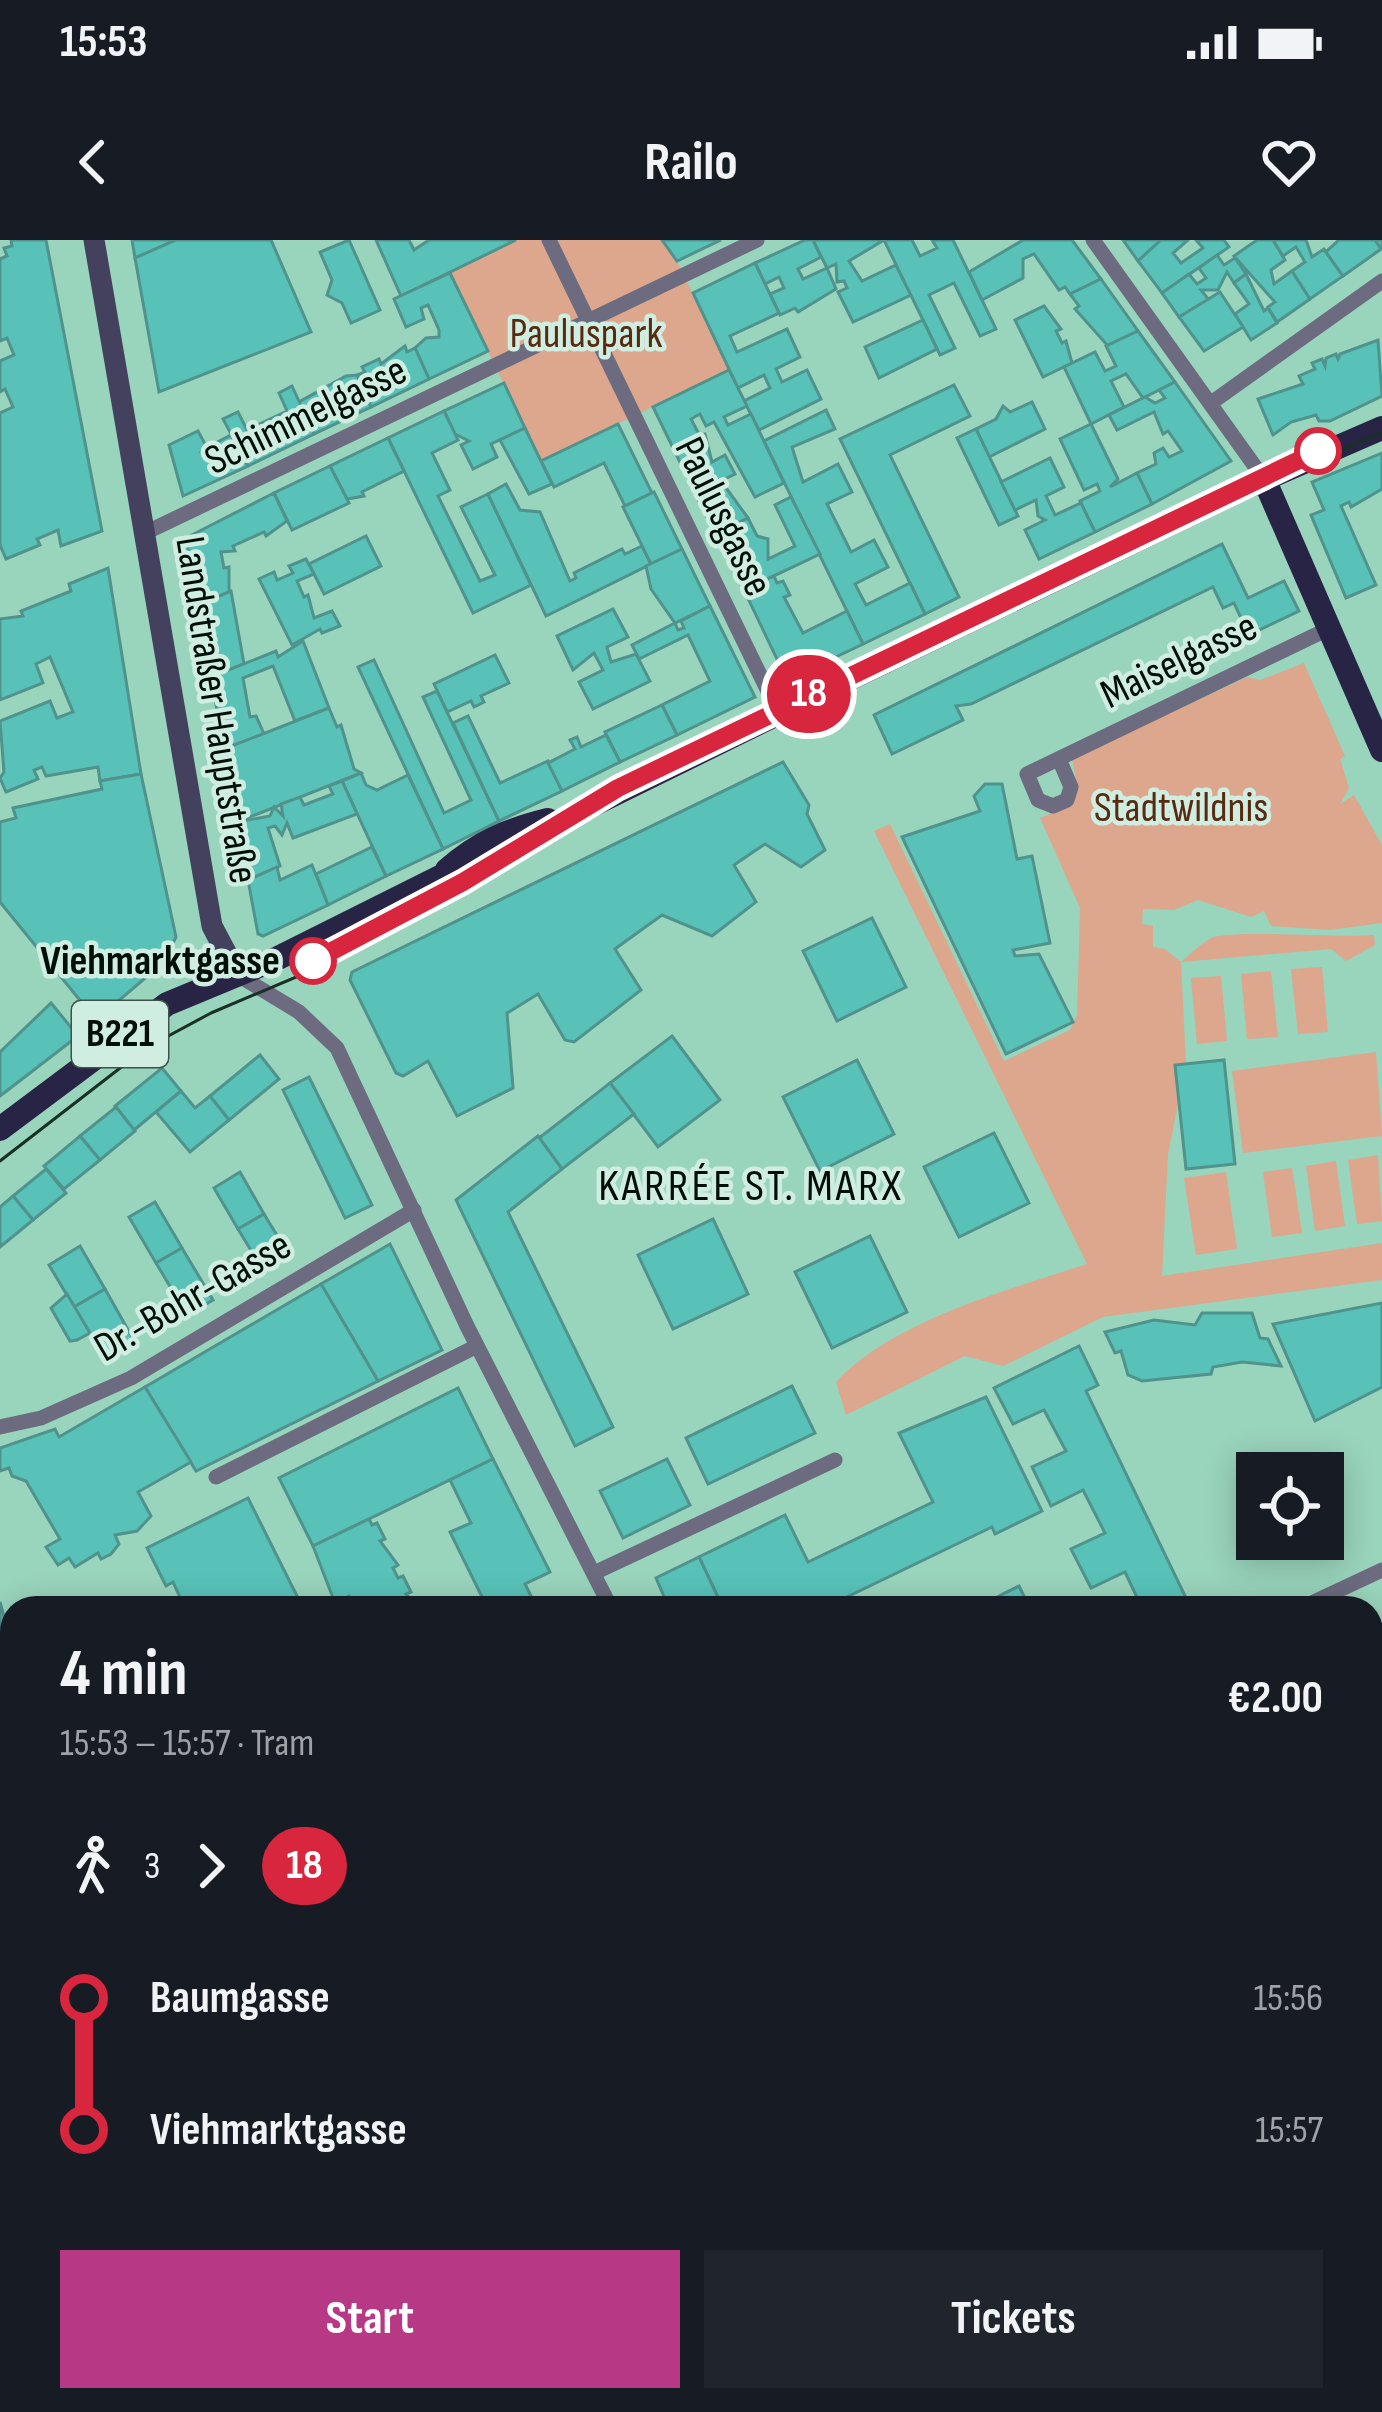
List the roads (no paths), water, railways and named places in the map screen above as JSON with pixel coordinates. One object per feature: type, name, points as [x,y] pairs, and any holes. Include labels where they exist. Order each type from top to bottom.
[{"type":"main road","name":"Landstraßer Hauptstraße","points":[[94,240],[212,926],[238,975]]},
{"type":"main road","name":"B221","points":[[0,1129],[144,1018],[440,877],[502,858],[574,814],[779,713],[1264,479],[1382,428]]},
{"type":"main road","points":[[1264,479],[1382,750]]},
{"type":"street","name":"Paulusgasse","points":[[549,240],[779,713]]},
{"type":"street","name":"Schimmelgasse","points":[[147,532],[757,240]]},
{"type":"street","points":[[1093,240],[1264,479]]},
{"type":"street","points":[[1211,403],[1382,281]]},
{"type":"street","name":"Maiselgasse","points":[[1059,759],[1330,628]]},
{"type":"street","points":[[238,975],[299,1012],[337,1048],[477,1346],[605,1596]]},
{"type":"street","name":"Dr.-Bohr-Gasse","points":[[0,1427],[41,1418],[131,1378],[414,1210]]},
{"type":"street","points":[[216,1477],[477,1346]]},
{"type":"street","points":[[594,1574],[835,1460]]},
{"type":"street","points":[[1326,1596],[1382,1570]]},
{"type":"tram line","points":[[0,1161],[146,1048],[211,1013],[341,958],[462,892],[602,804],[1214,506],[1382,432]]},
{"type":"tram line","name":"18","points":[[313,961],[463,882],[618,788],[1216,496],[1318,451]]},
{"type":"place","name":"Viehmarktgasse","points":[[313,961]]},
{"type":"district","name":"KARRÉE ST. MARX","points":[[751,1186]]},
{"type":"park label","name":"Pauluspark","points":[[586,334]]},
{"type":"park label","name":"Stadtwildnis","points":[[1181,808]]}]
